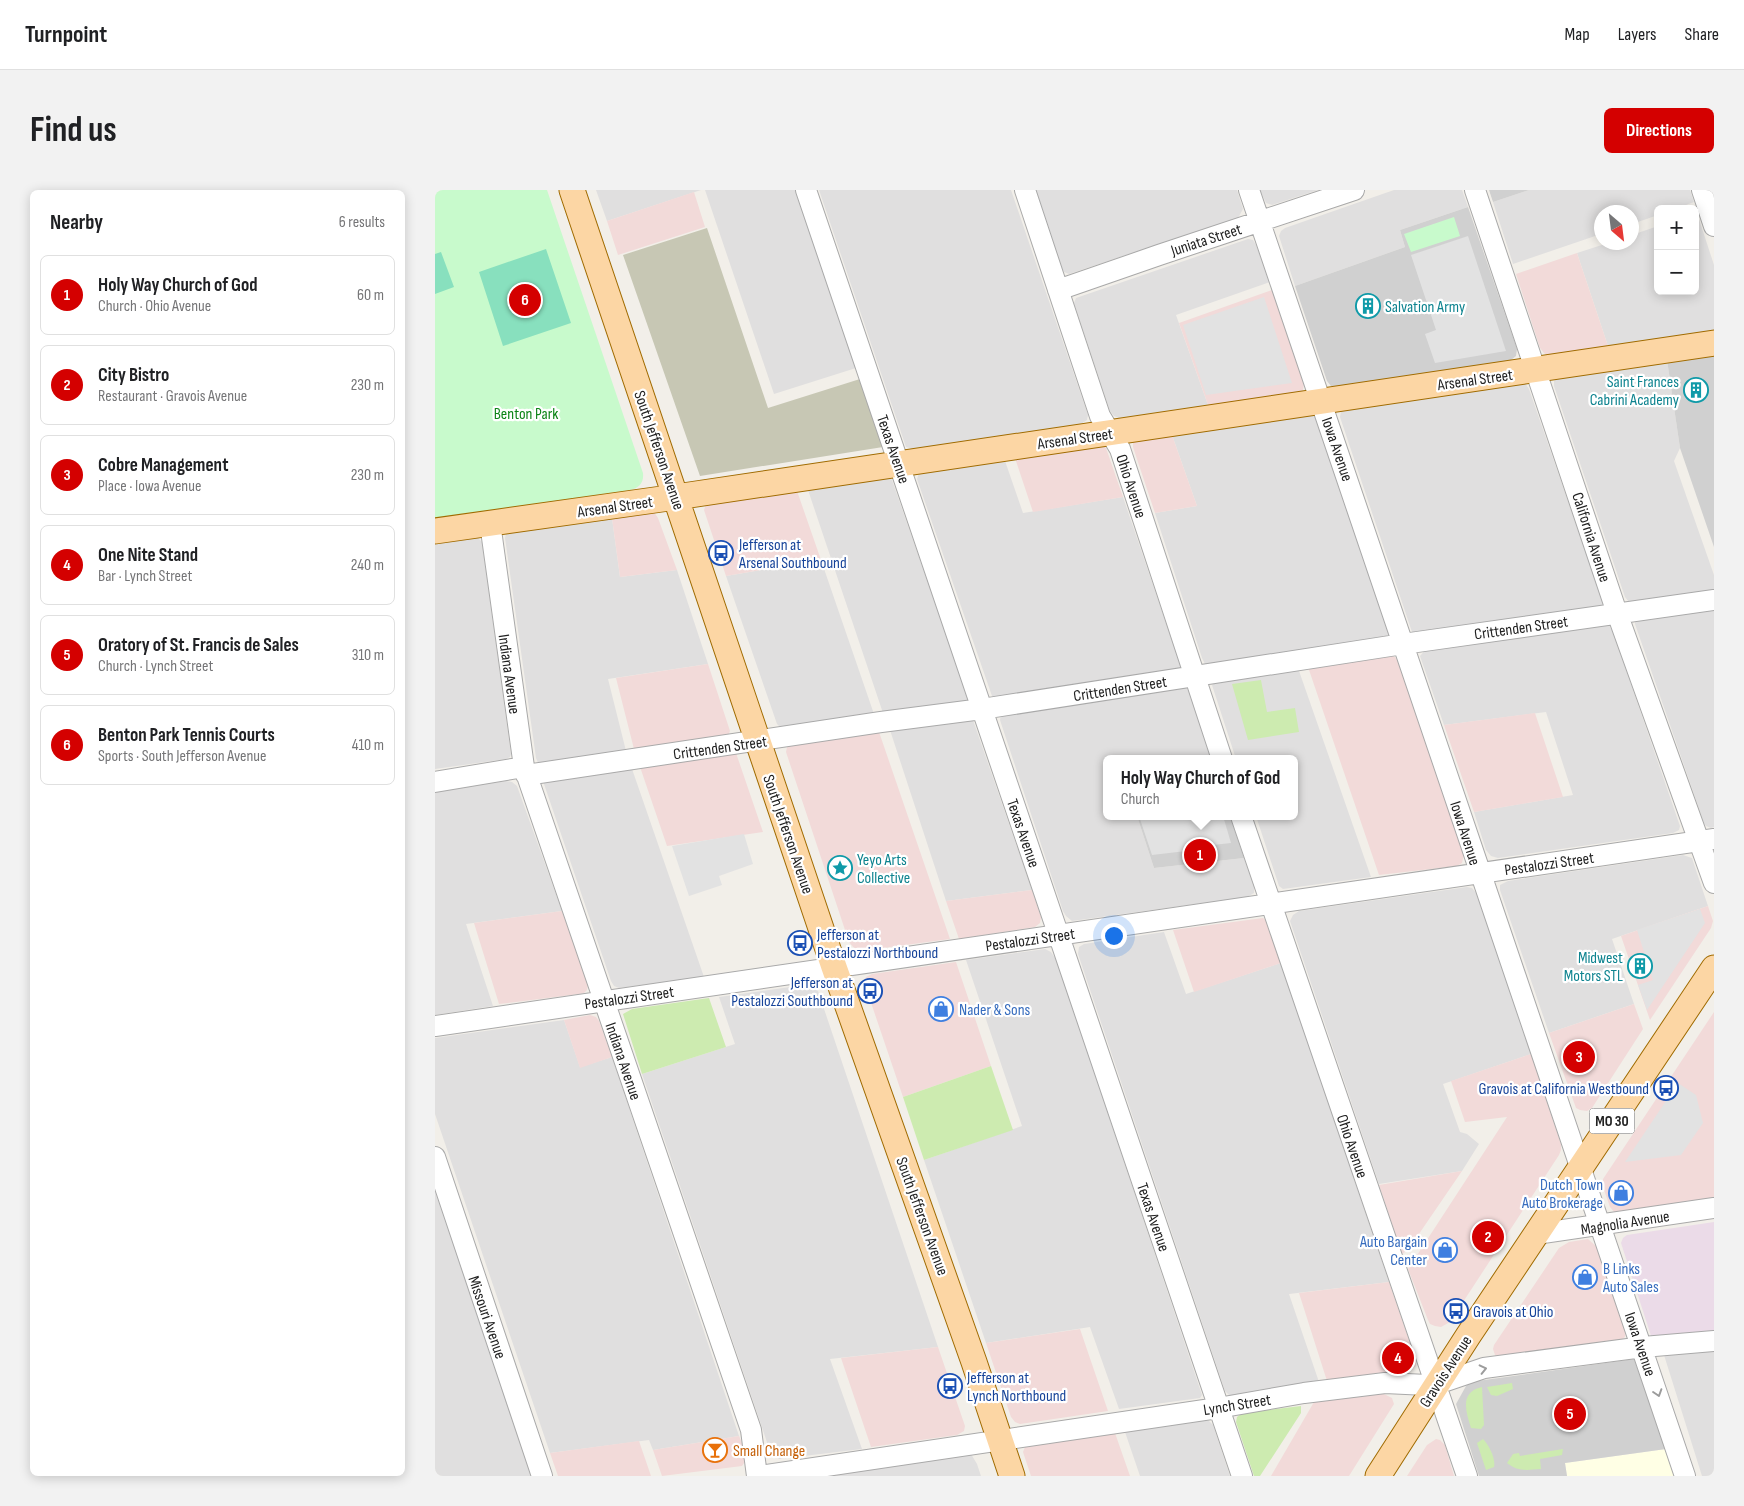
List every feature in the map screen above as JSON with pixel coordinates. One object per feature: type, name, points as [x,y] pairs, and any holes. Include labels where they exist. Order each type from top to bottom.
[{"type":"main road","name":"South Jefferson Avenue","points":[[571,190],[834,967],[1013,1476]]},
{"type":"main road","name":"Arsenal Street","points":[[435,531],[1714,343]]},
{"type":"main road","name":"Gravois Avenue","points":[[1378,1476],[1536,1234],[1714,968]]},
{"type":"street","name":"Texas Avenue","points":[[806,190],[1242,1476]]},
{"type":"street","name":"Ohio Avenue","points":[[1025,190],[1100,416],[1120,449],[1221,755]]},
{"type":"street","name":"Iowa Avenue","points":[[1249,190],[1479,873],[1643,1347],[1685,1476]]},
{"type":"street","name":"Juniata Street","points":[[1058,290],[1354,190]]},
{"type":"street","name":"California Avenue","points":[[1475,190],[1617,613],[1707,840],[1714,883]]},
{"type":"street","points":[[1702,190],[1714,226]]},
{"type":"street","name":"Indiana Avenue","points":[[490,523],[525,771],[751,1430],[758,1476]]},
{"type":"street","name":"Crittenden Street","points":[[435,782],[758,742],[1403,644],[1714,600]]},
{"type":"street","name":"Ohio Avenue","points":[[1242,820],[1467,1476]]},
{"type":"street","name":"Pestalozzi Street","points":[[435,1026],[1707,840]]},
{"type":"street","name":"Missouri Avenue","points":[[435,1157],[542,1476]]},
{"type":"street","name":"Magnolia Avenue","points":[[1536,1234],[1714,1208]]},
{"type":"street","name":"Lynch Street","points":[[758,1476],[1218,1408],[1305,1393],[1385,1383],[1437,1384],[1484,1368],[1643,1347],[1714,1341]]},
{"type":"shaded area","points":[[596,190],[701,190],[607,221]]},
{"type":"shaded area","points":[[705,190],[795,190],[856,368],[774,394]]},
{"type":"shaded area","points":[[819,190],[1011,190],[1088,415],[1087,420],[1081,424],[913,449],[906,447]]},
{"type":"shaded area","points":[[1036,190],[1237,190],[1243,209],[1238,218],[1069,274],[1064,272],[1062,268]]},
{"type":"shaded area","points":[[1260,190],[1318,190],[1272,205],[1266,203]]},
{"type":"shaded area","points":[[1394,190],[1462,190],[1468,207],[1400,230],[1405,247],[1295,286],[1279,236],[1281,231]]},
{"type":"shaded area","points":[[1489,190],[1529,190],[1493,202]]},
{"type":"shaded area","points":[[1529,190],[1690,190],[1694,202],[1686,205],[1654,205],[1654,216],[1639,222],[1639,205],[1594,205],[1594,236],[1513,264],[1493,202]]},
{"type":"shaded area","points":[[694,192],[705,227],[618,255],[607,221]]},
{"type":"shaded area","points":[[1468,207],[1517,349],[1516,356],[1511,360],[1338,387],[1331,386],[1327,381],[1295,286],[1405,247],[1400,230]]},
{"type":"shaded area","points":[[1699,219],[1714,265],[1714,332],[1609,349],[1577,253],[1594,248],[1594,250],[1639,250],[1639,233],[1654,227],[1654,295],[1699,295]]},
{"type":"shaded area","points":[[707,228],[768,408],[860,379],[883,447],[700,476],[623,255]]},
{"type":"shaded area","points":[[1468,236],[1506,351],[1435,363],[1425,334],[1436,330],[1411,255]]},
{"type":"shaded area","points":[[1248,239],[1253,240],[1256,245],[1270,282],[1176,315],[1208,405],[1119,418],[1114,416],[1110,411],[1074,303],[1076,298]]},
{"type":"shaded area","points":[[1577,253],[1609,349],[1548,356],[1540,348],[1516,274]]},
{"type":"shaded area","points":[[1272,290],[1304,384],[1303,390],[1296,394],[1208,405],[1179,323]]},
{"type":"shaded area","points":[[1264,297],[1292,383],[1206,395],[1183,325]]},
{"type":"shaded area","points":[[1714,354],[1714,547],[1680,448],[1667,360]]},
{"type":"shaded area","points":[[1667,360],[1680,448],[1674,461],[1714,575],[1714,594],[1629,602],[1625,597],[1554,386],[1554,381],[1558,377]]},
{"type":"shaded area","points":[[1525,383],[1529,389],[1604,605],[1602,610],[1413,635],[1340,417],[1341,411]]},
{"type":"shaded area","points":[[1313,414],[1317,420],[1390,633],[1389,639],[1206,666],[1155,513],[1197,506],[1172,435]]},
{"type":"shaded area","points":[[1172,435],[1197,506],[1155,513],[1133,442],[1139,439]]},
{"type":"shaded area","points":[[1102,445],[1106,448],[1123,497],[1033,512],[1015,458]]},
{"type":"shaded area","points":[[1004,458],[1023,513],[1123,497],[1182,670],[996,701],[992,696],[917,479],[919,473]]},
{"type":"shaded area","points":[[889,476],[968,697],[968,702],[884,716],[807,487]]},
{"type":"shaded area","points":[[796,488],[821,560],[726,576],[704,510],[706,504]]},
{"type":"shaded area","points":[[654,512],[658,518],[677,570],[620,577],[612,518]]},
{"type":"shaded area","points":[[612,518],[620,577],[677,570],[708,664],[608,679],[627,755],[539,765],[536,758],[505,538],[506,534],[509,531]]},
{"type":"shaded area","points":[[478,538],[482,542],[511,754],[506,759],[435,769],[435,543]]},
{"type":"shaded area","points":[[821,560],[875,717],[781,728],[777,724],[726,576]]},
{"type":"shaded area","points":[[1714,607],[1714,827],[1711,828],[1704,823],[1635,620]]},
{"type":"shaded area","points":[[1609,625],[1680,826],[1679,830],[1673,833],[1498,858],[1491,856],[1486,850],[1474,812],[1573,795],[1546,712],[1444,725],[1420,656],[1427,648]]},
{"type":"shaded area","points":[[1390,655],[1395,657],[1399,663],[1464,854],[1462,863],[1457,866],[1379,875],[1308,667]]},
{"type":"shaded area","points":[[708,664],[730,731],[727,738],[635,753],[616,678]]},
{"type":"shaded area","points":[[1298,668],[1371,877],[1283,889],[1279,886],[1257,820],[1298,820],[1298,755],[1235,755],[1212,685],[1217,680]]},
{"type":"shaded area","points":[[1182,686],[1187,688],[1210,755],[1103,755],[1103,820],[1138,820],[1154,868],[1244,858],[1254,886],[1254,893],[1247,897],[1072,921],[1063,911],[1000,720],[1001,715]]},
{"type":"shaded area","points":[[1535,713],[1563,797],[1474,812],[1444,725]]},
{"type":"shaded area","points":[[973,720],[1032,890],[946,901],[889,727]]},
{"type":"shaded area","points":[[878,729],[950,939],[861,951],[854,948],[849,942],[786,752],[787,747],[792,743]]},
{"type":"shaded area","points":[[736,753],[763,832],[667,846],[639,764]]},
{"type":"shaded area","points":[[631,766],[704,977],[619,988],[614,986],[611,981],[544,784],[545,781]]},
{"type":"shaded area","points":[[506,781],[512,782],[517,786],[562,911],[466,924],[493,1006],[435,1015],[435,792]]},
{"type":"shaded area","points":[[1138,820],[1231,820],[1244,858],[1154,868]]},
{"type":"shaded area","points":[[1140,820],[1224,820],[1231,843],[1186,848],[1186,851],[1152,855]]},
{"type":"shaded area","points":[[744,834],[753,864],[719,876],[722,885],[689,896],[672,846]]},
{"type":"shaded area","points":[[1683,855],[1692,858],[1708,906],[1612,939],[1634,1004],[1549,1033],[1500,890],[1500,885],[1508,881]]},
{"type":"shaded area","points":[[1467,887],[1472,888],[1477,894],[1531,1054],[1443,1084],[1460,1132],[1467,1134],[1479,1144],[1462,1171],[1379,1184],[1290,921],[1293,915],[1299,911]]},
{"type":"shaded area","points":[[1032,890],[1041,917],[1040,923],[1035,927],[959,939],[946,901]]},
{"type":"shaded area","points":[[1708,906],[1713,921],[1711,928],[1650,1020],[1621,936]]},
{"type":"shaded area","points":[[1700,909],[1705,923],[1647,1010],[1638,985],[1653,980],[1637,930]]},
{"type":"shaded area","points":[[562,911],[588,985],[587,990],[579,994],[499,1004],[474,923]]},
{"type":"shaded area","points":[[1263,918],[1267,921],[1281,963],[1194,992],[1173,930]]},
{"type":"shaded area","points":[[1164,932],[1186,994],[1281,963],[1389,1282],[1289,1294],[1319,1382],[1236,1396],[1229,1395],[1225,1391],[1078,954],[1079,947],[1084,944]]},
{"type":"shaded area","points":[[1045,949],[1051,952],[1057,961],[1202,1395],[1200,1398],[1119,1409],[1090,1327],[986,1343],[924,1160],[1022,1126],[966,960]]},
{"type":"shaded area","points":[[956,962],[991,1066],[903,1097],[864,982],[866,977],[872,974]]},
{"type":"shaded area","points":[[811,984],[818,991],[938,1347],[830,1359],[862,1449],[779,1459],[773,1456],[770,1451],[642,1074],[735,1044],[719,997]]},
{"type":"shaded area","points":[[1634,1004],[1643,1029],[1592,1108],[1587,1111],[1576,1108],[1549,1033]]},
{"type":"shaded area","points":[[1714,1012],[1714,1198],[1615,1213],[1610,1207],[1603,1187],[1603,1179]]},
{"type":"shaded area","points":[[590,1015],[596,1017],[599,1021],[612,1057],[580,1068],[564,1020]]},
{"type":"shaded area","points":[[564,1020],[580,1067],[612,1057],[739,1436],[653,1450],[649,1440],[550,1453],[435,1114],[435,1038]]},
{"type":"shaded area","points":[[1531,1054],[1561,1144],[1561,1150],[1450,1322],[1441,1327],[1435,1326],[1430,1324],[1428,1320],[1408,1269],[1507,1117],[1465,1122],[1451,1081]]},
{"type":"shaded area","points":[[1678,1083],[1696,1095],[1703,1123],[1681,1155],[1625,1162]]},
{"type":"shaded area","points":[[1462,1171],[1408,1250],[1402,1254],[1379,1185]]},
{"type":"shaded area","points":[[435,1183],[535,1476],[435,1476]]},
{"type":"shaded area","points":[[1714,1222],[1714,1334],[1653,1342],[1621,1243],[1623,1238],[1627,1235]]},
{"type":"shaded area","points":[[1588,1239],[1598,1248],[1626,1332],[1625,1337],[1620,1341],[1499,1357],[1495,1355],[1494,1345],[1559,1248],[1569,1242]]},
{"type":"shaded area","points":[[1389,1282],[1416,1360],[1416,1366],[1410,1370],[1327,1381],[1299,1293]]},
{"type":"shaded area","points":[[1080,1329],[1108,1411],[1020,1424],[1015,1422],[1011,1417],[986,1343]]},
{"type":"shaded area","points":[[938,1347],[965,1426],[964,1431],[957,1435],[871,1447],[841,1358]]},
{"type":"shaded area","points":[[1714,1348],[1714,1476],[1702,1476],[1664,1355]]},
{"type":"shaded area","points":[[1634,1359],[1666,1449],[1565,1463],[1567,1476],[1479,1476],[1456,1404],[1470,1382]]},
{"type":"shaded area","points":[[1382,1393],[1392,1398],[1394,1404],[1349,1476],[1271,1476],[1314,1402]]},
{"type":"shaded area","points":[[1203,1420],[1209,1421],[1213,1425],[1230,1476],[1140,1476],[1125,1432]]},
{"type":"shaded area","points":[[1115,1433],[1130,1476],[1031,1476],[1023,1452],[1025,1447]]},
{"type":"shaded area","points":[[739,1436],[748,1457],[742,1466],[662,1476],[653,1450]]},
{"type":"shaded area","points":[[1436,1439],[1445,1445],[1454,1476],[1407,1476],[1427,1445]]},
{"type":"shaded area","points":[[639,1441],[651,1476],[558,1476],[550,1453]]},
{"type":"shaded area","points":[[1666,1449],[1675,1476],[1567,1476],[1565,1463]]},
{"type":"shaded area","points":[[971,1454],[981,1476],[794,1476]]},
{"type":"green space","name":"Benton Park","points":[[435,190],[547,190],[643,473],[643,480],[636,488],[435,519]]},
{"type":"green space","points":[[1454,217],[1460,236],[1411,252],[1404,234]]},
{"type":"green space","points":[[546,249],[571,323],[503,346],[479,272]]},
{"type":"green space","points":[[441,252],[454,287],[435,294],[435,254]]},
{"type":"green space","points":[[1261,680],[1267,712],[1295,708],[1299,732],[1248,740],[1232,684]]},
{"type":"green space","points":[[709,998],[726,1047],[642,1074],[623,1014],[632,1009]]},
{"type":"green space","points":[[991,1066],[1013,1130],[924,1160],[903,1097]]},
{"type":"green space","points":[[1512,1383],[1513,1389],[1497,1396],[1491,1395],[1487,1387]]},
{"type":"green space","points":[[1482,1387],[1484,1425],[1481,1429],[1471,1428],[1466,1409],[1467,1398],[1470,1393]]},
{"type":"green space","points":[[1301,1406],[1301,1413],[1260,1476],[1254,1476],[1236,1422],[1237,1417],[1242,1413]]},
{"type":"green space","points":[[1483,1439],[1488,1445],[1494,1460],[1494,1467],[1486,1470],[1477,1443]]},
{"type":"green space","points":[[1563,1449],[1562,1455],[1540,1459],[1541,1469],[1519,1469],[1507,1463],[1513,1454],[1519,1453],[1520,1456]]},
{"type":"place","name":"Benton Park Tennis Courts","points":[[525,300]]},
{"type":"place","name":"Salvation Army","points":[[1368,306]]},
{"type":"place","name":"Saint Frances Cabrini Academy","points":[[1696,390]]},
{"type":"place","name":"Jefferson at Arsenal Southbound","points":[[721,553]]},
{"type":"place","name":"Holy Way Church of God","points":[[1200,855]]},
{"type":"place","name":"Yeyo Arts Collective","points":[[840,868]]},
{"type":"place","name":"Jefferson at Pestalozzi Northbound","points":[[800,943]]},
{"type":"place","name":"Midwest Motors STL","points":[[1640,966]]},
{"type":"place","name":"Jefferson at Pestalozzi Southbound","points":[[870,991]]},
{"type":"place","name":"Nader & Sons","points":[[941,1009]]},
{"type":"place","name":"Cobre Management","points":[[1579,1057]]},
{"type":"place","name":"Gravois at California Westbound","points":[[1666,1088]]},
{"type":"place","name":"Dutch Town Auto Brokerage","points":[[1621,1193]]},
{"type":"place","name":"City Bistro","points":[[1488,1237]]},
{"type":"place","name":"Auto Bargain Center","points":[[1445,1250]]},
{"type":"place","name":"B Links Auto Sales","points":[[1585,1277]]},
{"type":"place","name":"Gravois at Ohio","points":[[1456,1311]]},
{"type":"place","name":"One Nite Stand","points":[[1398,1358]]},
{"type":"place","name":"Jefferson at Lynch Northbound","points":[[950,1386]]},
{"type":"place","name":"Oratory of St. Francis de Sales","points":[[1570,1414]]},
{"type":"place","name":"Small Change","points":[[715,1450]]}]
